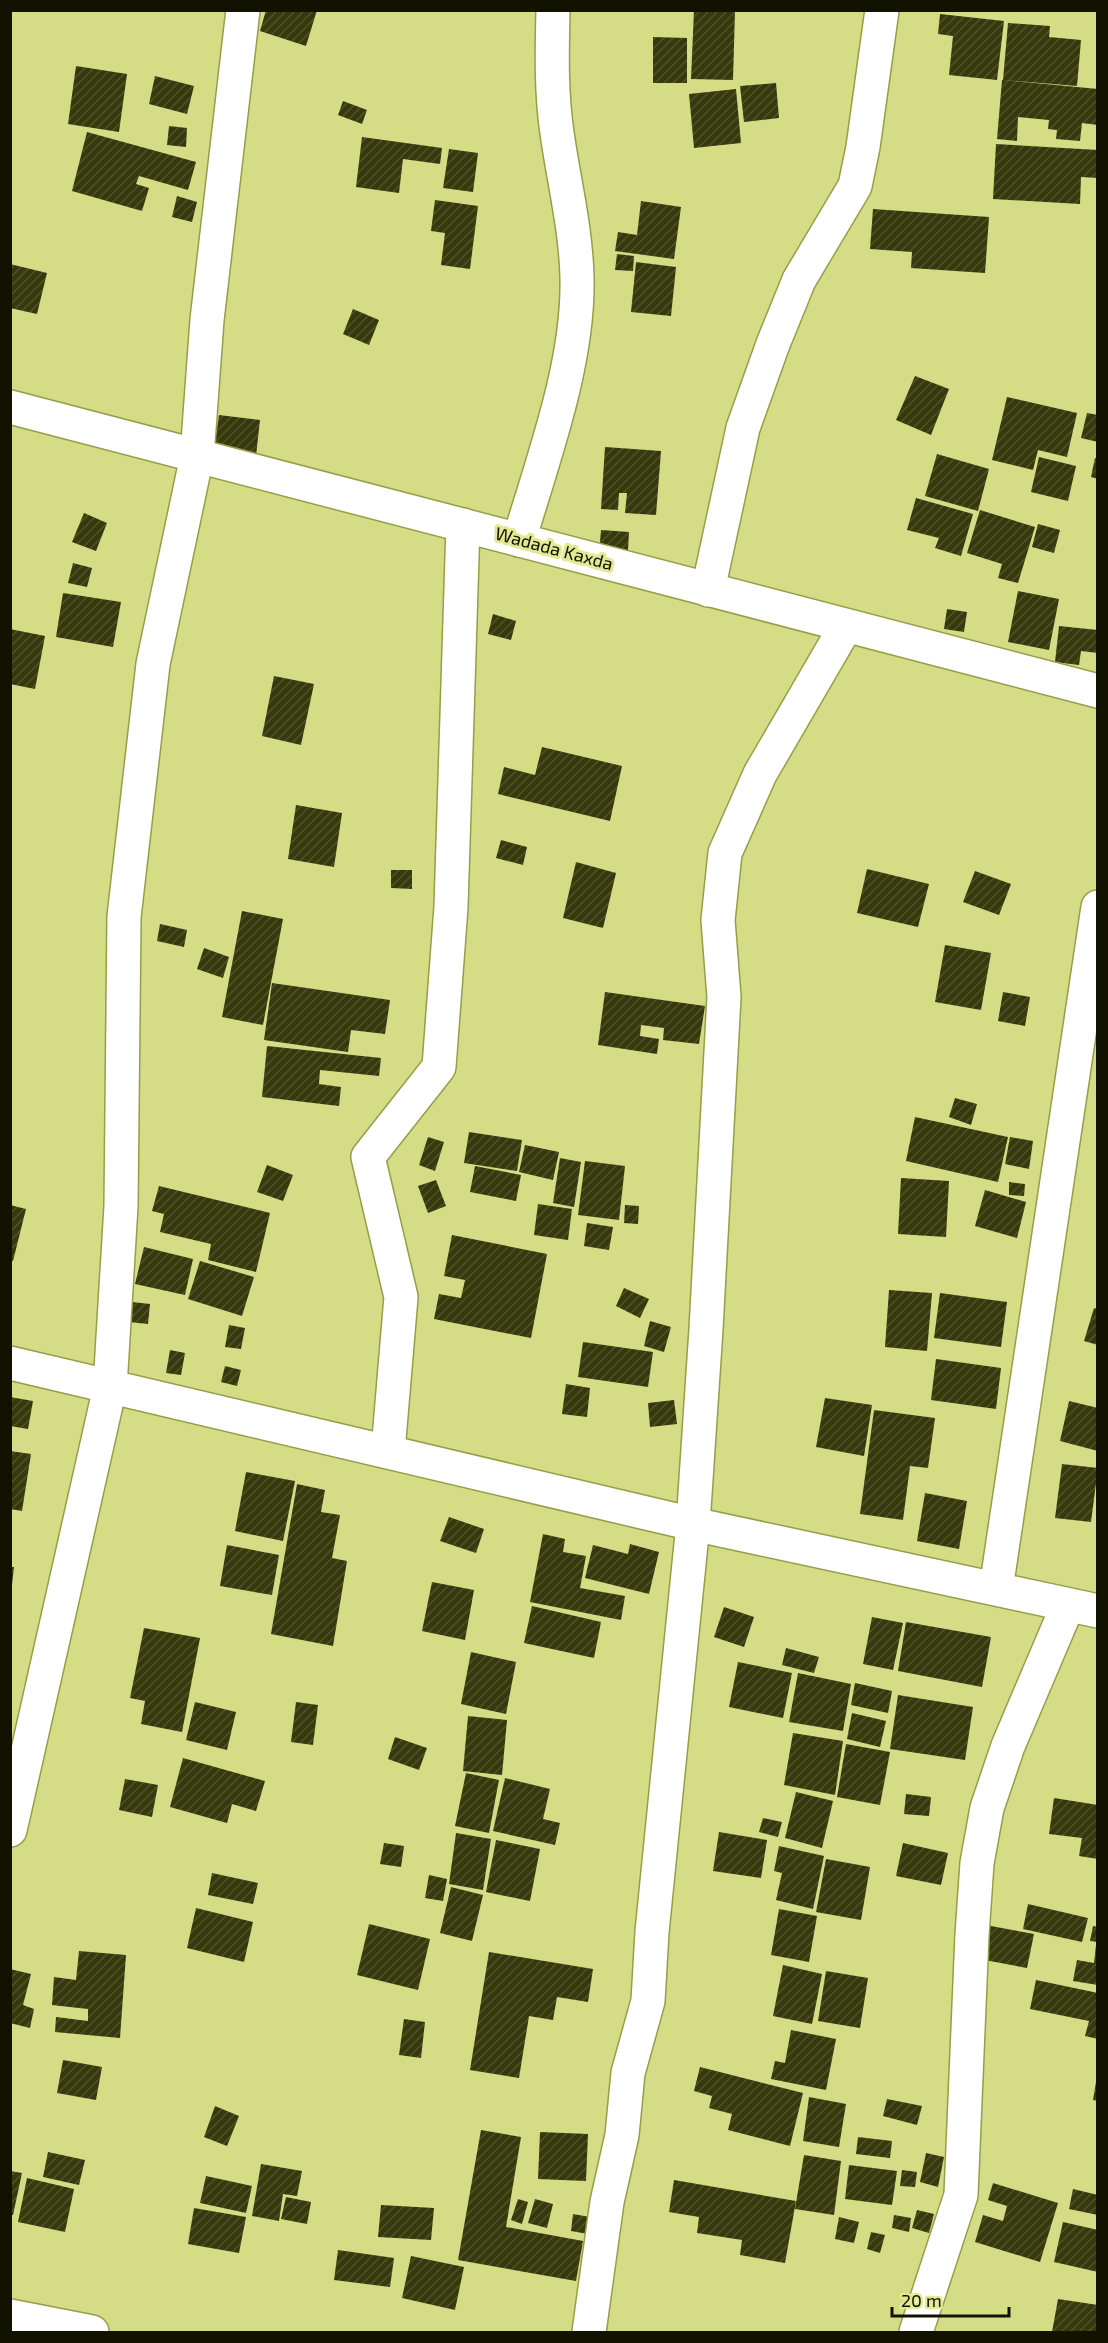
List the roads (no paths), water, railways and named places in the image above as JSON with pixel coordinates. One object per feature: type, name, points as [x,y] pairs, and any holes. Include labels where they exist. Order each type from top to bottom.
[{"type":"street","points":[[10,1830],[110,1387],[122,1206],[123,918],[153,664],[197,456],[207,320],[243,10]]},
{"type":"street","points":[[519,540],[555,416],[572,347],[577,279],[571,206],[557,133],[552,75],[553,10]]},
{"type":"street","points":[[708,590],[743,428],[773,344],[799,280],[855,186],[863,147],[882,10]]},
{"type":"street","name":"Wadada Kaxda","points":[[10,407],[1098,692]]},
{"type":"street","points":[[387,1451],[401,1297],[368,1157],[439,1067],[451,907],[463,525]]},
{"type":"street","points":[[589,2332],[607,2202],[622,2135],[628,2073],[648,2001],[652,1932],[693,1524],[724,997],[718,921],[725,853],[760,774],[846,626]]},
{"type":"street","points":[[996,1589],[1098,907]]},
{"type":"street","points":[[10,1363],[693,1524],[1083,1608],[1008,1746],[987,1808],[977,1863],[972,1935],[961,2195],[916,2332]]},
{"type":"street","points":[[10,2316],[92,2332]]}]
